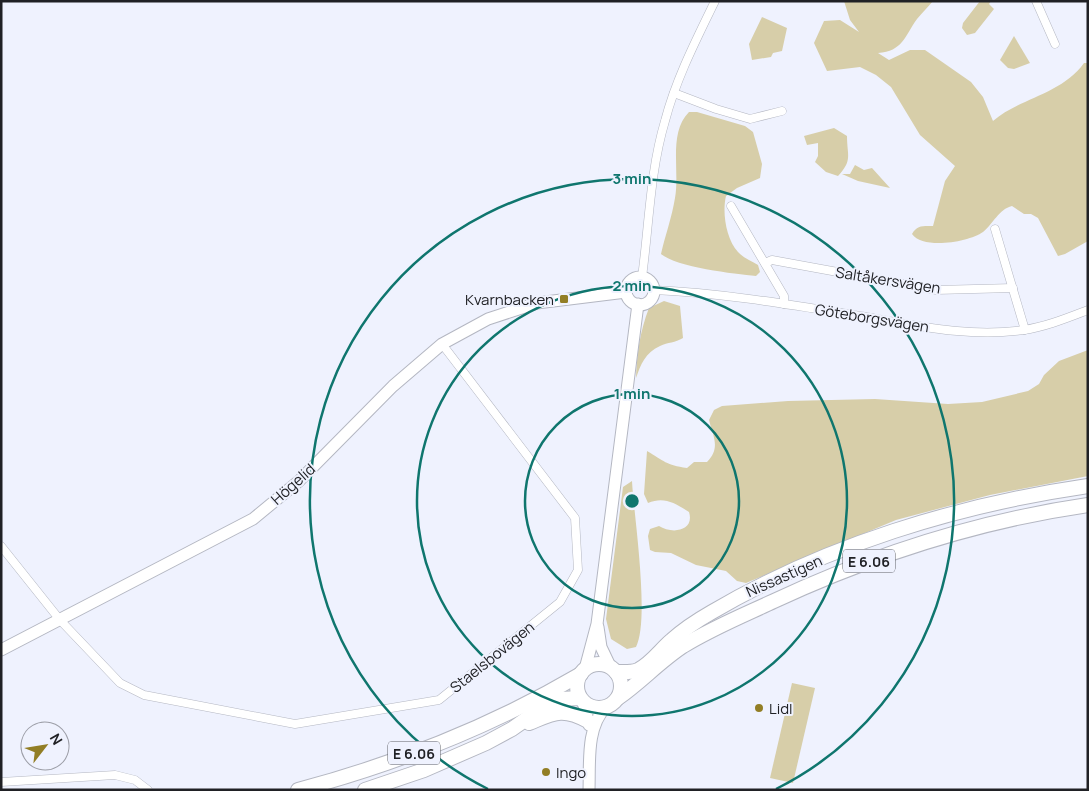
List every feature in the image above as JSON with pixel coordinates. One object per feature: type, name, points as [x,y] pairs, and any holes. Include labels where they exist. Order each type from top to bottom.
[{"type":"highway","name":"Nissastigen","points":[[614,670],[641,669],[672,639],[702,618],[755,588],[810,563],[887,534],[963,509],[1037,493],[1088,486]]},
{"type":"highway","name":"Nissastigen","points":[[618,698],[682,647],[811,584],[893,552],[970,528],[1040,512],[1088,505]]},
{"type":"highway","name":"E 6.06","points":[[298,790],[370,769],[453,737],[598,664],[614,670]]},
{"type":"highway","points":[[614,670],[621,684],[618,698]]},
{"type":"highway","points":[[582,699],[577,683],[583,672]]},
{"type":"highway","name":"E 6.06","points":[[364,790],[432,767],[486,743],[512,729],[549,702],[561,699],[582,699],[590,706],[606,707],[618,698]]},
{"type":"highway","name":"E 6.06","points":[[512,729],[558,712],[572,713],[588,721]]},
{"type":"street","points":[[642,277],[656,160],[674,93],[714,3],[706,1]]},
{"type":"street","points":[[1036,1],[1055,44]]},
{"type":"street","points":[[674,93],[716,109],[750,118],[782,111]]},
{"type":"street","points":[[731,206],[784,296],[784,304]]},
{"type":"street","points":[[995,229],[1025,330]]},
{"type":"street","name":"Saltåkersvägen","points":[[765,264],[772,260],[936,290],[1013,288]]},
{"type":"street","points":[[642,277],[649,280],[654,290],[650,300],[638,304],[631,301],[626,292],[631,280],[642,277]]},
{"type":"street","name":"Göteborgsvägen","points":[[654,290],[706,292],[954,331],[1025,330],[1047,325],[1088,310]]},
{"type":"street","name":"Högelid","points":[[1,650],[253,519],[299,481],[393,386],[442,344],[488,320],[537,303],[626,292]]},
{"type":"street","points":[[583,672],[597,624],[638,304]]},
{"type":"street","name":"Staelsbovägen","points":[[60,620],[120,683],[144,695],[295,724],[439,700],[560,602],[578,570],[575,518],[442,344]]},
{"type":"street","points":[[1,546],[60,620]]},
{"type":"street","points":[[597,624],[601,647],[614,670]]},
{"type":"street","points":[[582,699],[592,737]]},
{"type":"street","points":[[589,790],[592,737],[595,722],[606,707]]},
{"type":"street","points":[[1,782],[115,775],[135,780],[148,790]]},
{"type":"shaded area","points":[[844,1],[933,1],[917,19],[898,46],[886,52],[878,53],[889,60],[910,50],[925,50],[971,82],[983,97],[993,121],[1004,113],[1053,89],[1075,73],[1084,63],[1088,63],[1088,241],[1058,256],[1038,218],[1031,214],[1024,214],[1012,206],[1003,210],[983,232],[968,239],[936,243],[918,239],[912,234],[923,226],[933,226],[945,181],[955,166],[920,135],[891,87],[876,75],[860,67],[827,71],[814,43],[824,21],[840,20],[859,32],[850,20]]},
{"type":"shaded area","points":[[980,1],[991,1],[989,4],[994,9],[975,33],[967,35],[962,28],[963,23]]},
{"type":"shaded area","points":[[762,17],[787,28],[782,51],[773,53],[771,57],[752,60],[749,44]]},
{"type":"shaded area","points":[[1014,36],[1030,63],[1014,69],[1008,68],[1000,60]]},
{"type":"shaded area","points":[[689,112],[697,112],[745,126],[753,132],[762,164],[760,178],[737,188],[726,196],[724,210],[730,240],[740,254],[758,265],[760,272],[756,276],[721,272],[679,263],[661,254],[675,198],[676,153],[679,130]]},
{"type":"shaded area","points":[[834,128],[847,136],[847,162],[843,171],[838,176],[826,172],[815,162],[818,156],[818,143],[807,145],[804,136]]},
{"type":"shaded area","points":[[855,165],[864,170],[872,168],[890,188],[858,181],[842,174],[850,174]]},
{"type":"shaded area","points":[[664,301],[680,306],[683,338],[663,345],[651,352],[642,364],[636,378],[643,325],[649,308]]},
{"type":"shaded area","points":[[1088,350],[1088,476],[990,495],[896,520],[746,583],[737,581],[726,571],[696,565],[671,553],[650,550],[648,536],[650,529],[659,526],[664,529],[681,530],[689,524],[690,519],[689,512],[664,500],[648,503],[644,494],[647,451],[666,462],[680,467],[687,468],[694,462],[707,462],[715,447],[709,420],[714,410],[722,406],[788,401],[875,399],[948,404],[982,402],[1028,391],[1039,384],[1044,375],[1059,361]]},
{"type":"shaded area","points":[[632,481],[640,567],[642,614],[636,647],[627,649],[611,639],[606,619],[623,487]]},
{"type":"shaded area","points":[[792,683],[815,688],[793,783],[770,778]]},
{"type":"place","name":"Kvarnbacken","points":[[564,299]]},
{"type":"place","name":"Lidl","points":[[759,708]]},
{"type":"place","name":"Ingo","points":[[546,772]]}]
